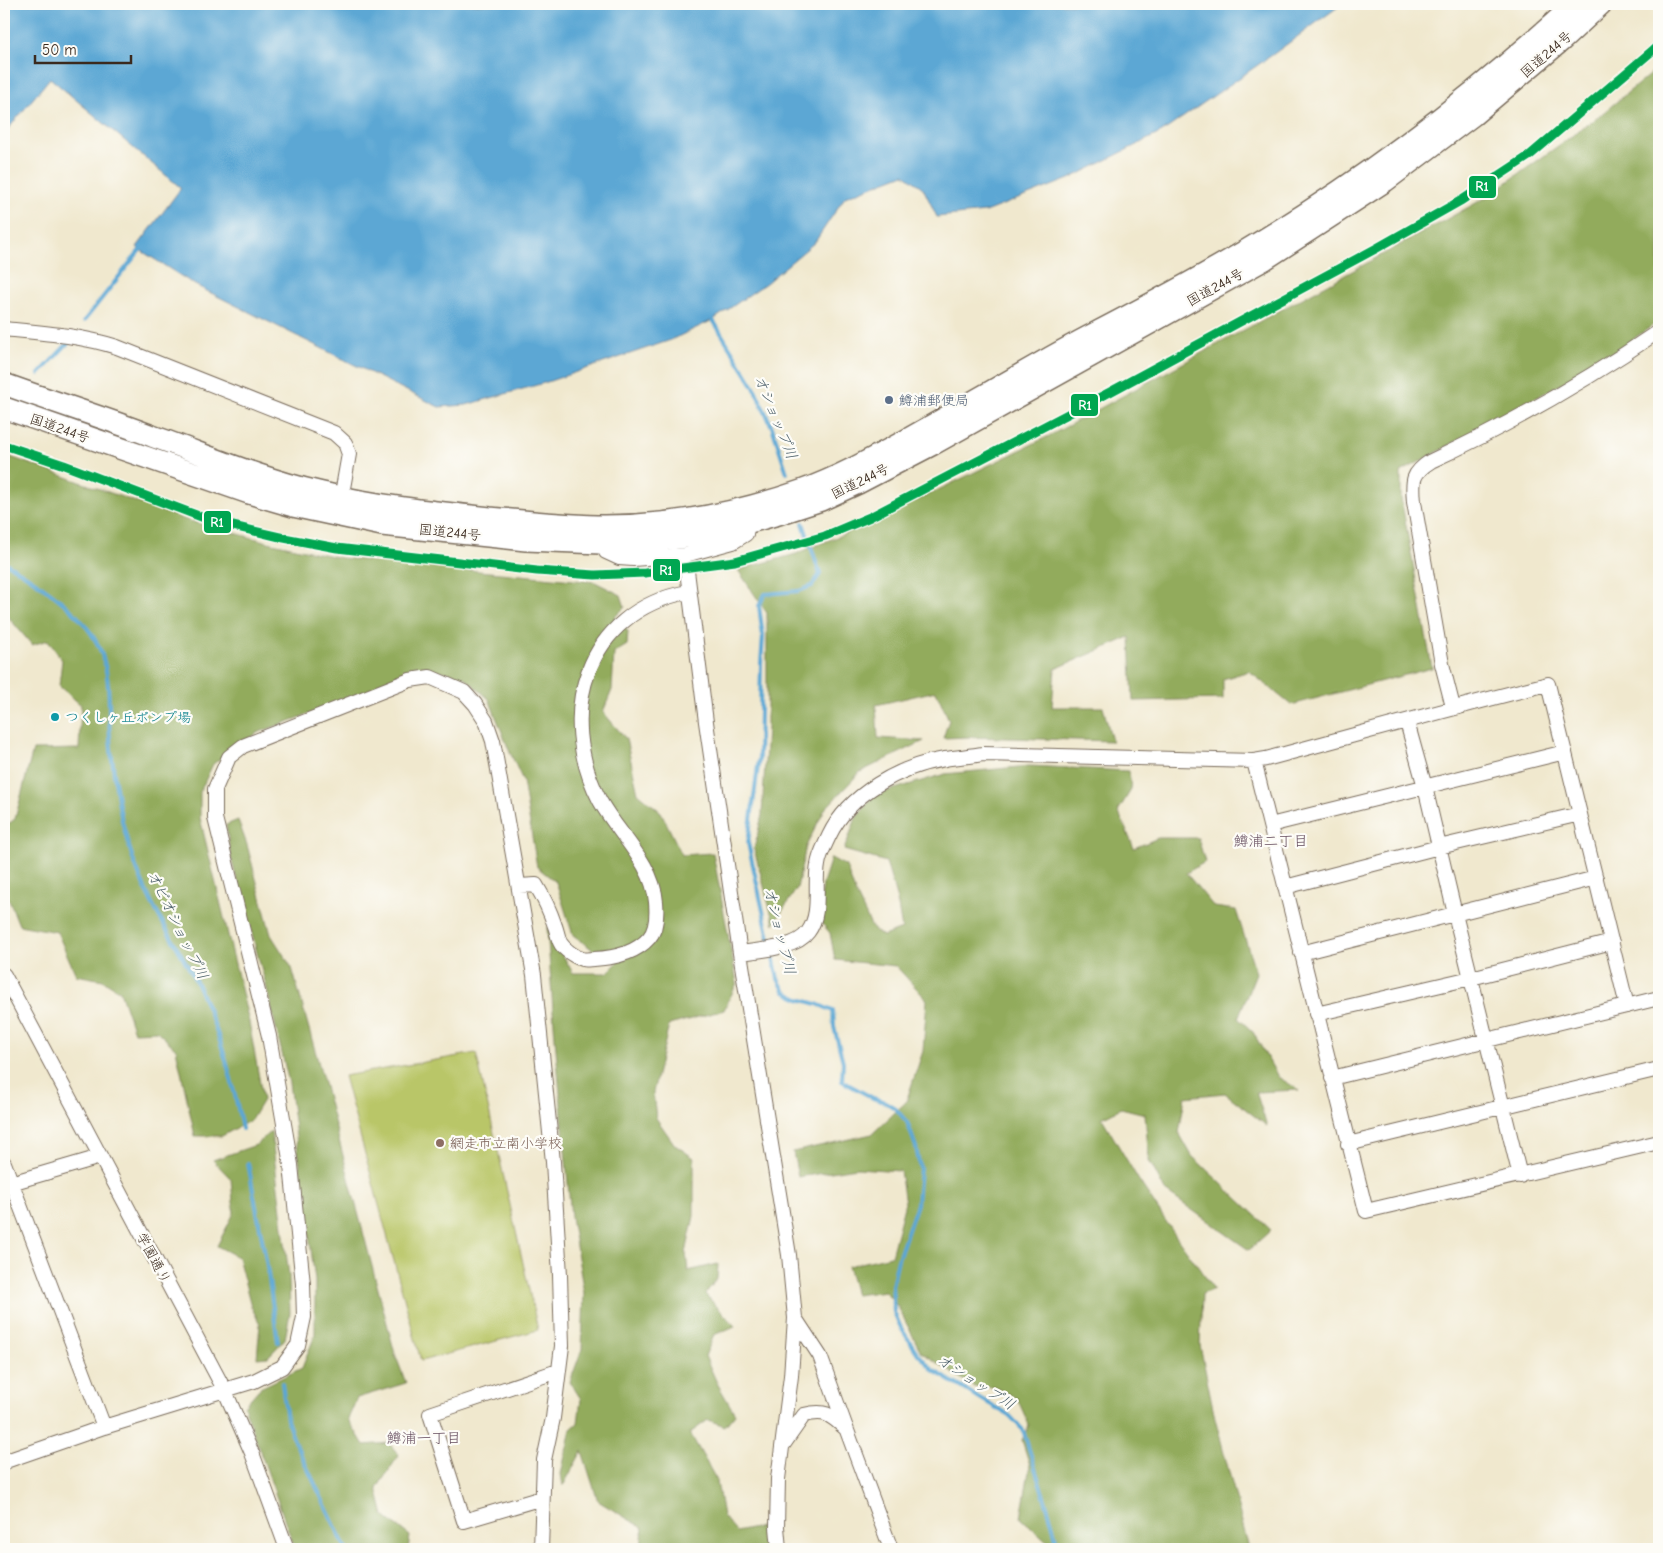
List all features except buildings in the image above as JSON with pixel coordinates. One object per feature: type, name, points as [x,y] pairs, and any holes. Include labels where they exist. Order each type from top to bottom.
[{"type":"highway","name":"国道244号","points":[[746,515],[856,468],[1255,246],[1390,156],[1465,100],[1522,53],[1575,4]]},
{"type":"highway","name":"国道244号","points":[[5,413],[293,506],[412,510],[600,535],[648,524],[718,515],[746,515],[820,500],[934,444],[1265,259],[1385,181],[1473,116],[1601,4]]},
{"type":"highway","name":"国道244号","points":[[10,386],[244,469],[314,491],[340,507]]},
{"type":"street","points":[[4,329],[88,338],[117,346],[334,433],[345,443],[349,454],[340,507]]},
{"type":"street","points":[[1453,707],[1442,664],[1414,502],[1412,487],[1414,477],[1419,469],[1431,461],[1520,418],[1580,383],[1659,331]]},
{"type":"street","points":[[5,413],[10,386]]},
{"type":"street","points":[[600,535],[606,552],[619,558],[685,555],[733,542],[746,534],[746,515]]},
{"type":"street","points":[[685,555],[688,592],[707,732],[740,953],[789,1255],[794,1318],[791,1376],[778,1488],[777,1527],[779,1549]]},
{"type":"street","points":[[519,886],[536,885],[543,896],[561,944],[572,954],[584,960],[622,955],[643,944],[650,937],[655,927],[657,916],[654,890],[643,865],[608,816],[593,784],[580,732],[580,701],[588,672],[600,647],[621,622],[636,612],[673,595],[688,592]]},
{"type":"street","points":[[5,1460],[104,1427],[254,1381],[282,1367],[298,1345],[304,1317],[303,1284],[291,1165],[270,1046],[215,818],[215,789],[229,757],[243,746],[410,680],[430,677],[464,692],[475,704],[486,721],[493,741],[519,886],[539,1014],[553,1162],[562,1346],[553,1418],[544,1460],[541,1549]]},
{"type":"street","points":[[740,953],[790,944],[808,932],[816,914],[818,864],[836,822],[852,802],[904,771],[944,759],[983,754],[1254,761],[1407,722],[1453,707],[1548,684],[1627,1006]]},
{"type":"street","points":[[1407,722],[1425,787],[1520,1176]]},
{"type":"street","points":[[1270,825],[1565,752]]},
{"type":"street","points":[[1254,761],[1366,1211],[1659,1142]]},
{"type":"street","points":[[1285,887],[1439,847],[1580,814]]},
{"type":"street","points":[[1301,953],[1596,878]]},
{"type":"street","points":[[1316,1014],[1471,978],[1612,942]]},
{"type":"street","name":"学園通り","points":[[4,975],[225,1391],[252,1453],[287,1549]]},
{"type":"street","points":[[1332,1078],[1659,998]]},
{"type":"street","points":[[1348,1144],[1659,1069]]},
{"type":"street","points":[[7,1183],[100,1156]]},
{"type":"street","points":[[4,1163],[7,1183],[104,1427]]},
{"type":"street","points":[[794,1318],[820,1356],[891,1549]]},
{"type":"street","points":[[542,1498],[464,1521],[430,1414],[558,1371]]},
{"type":"street","points":[[782,1447],[804,1415],[818,1412],[831,1416],[846,1428]]},
{"type":"green space","points":[[1659,67],[1659,321],[1599,363],[1401,472],[1401,498],[1432,668],[1291,705],[1249,671],[1223,679],[1223,699],[1133,701],[1130,637],[1055,669],[1052,707],[1103,707],[1112,741],[943,738],[949,720],[936,691],[876,705],[878,738],[924,741],[860,772],[825,809],[806,846],[797,888],[774,924],[754,849],[762,815],[767,728],[767,613],[738,570],[796,554],[870,523],[1049,436],[1367,263],[1485,198],[1593,121]]},
{"type":"green space","points":[[8,456],[186,520],[268,542],[341,558],[595,582],[621,595],[625,607],[614,618],[628,631],[627,645],[614,653],[612,690],[603,712],[626,739],[638,793],[661,812],[682,855],[713,853],[737,983],[724,1010],[669,1025],[653,1092],[656,1118],[675,1145],[694,1158],[694,1216],[686,1253],[688,1271],[718,1264],[717,1279],[705,1294],[735,1326],[714,1335],[705,1356],[717,1383],[735,1414],[725,1426],[708,1420],[690,1433],[717,1481],[723,1516],[736,1532],[765,1526],[769,1549],[641,1549],[643,1528],[598,1501],[582,1451],[563,1486],[561,1474],[571,1429],[578,1423],[581,1399],[570,1382],[582,1349],[584,1293],[571,1217],[547,927],[573,973],[607,973],[618,962],[597,953],[573,935],[556,882],[537,867],[523,781],[489,699],[464,677],[433,669],[257,733],[213,764],[200,792],[200,818],[249,1022],[263,1100],[251,1120],[222,1136],[195,1136],[176,1049],[157,1031],[134,1032],[120,991],[103,980],[76,975],[57,932],[19,925],[4,888],[4,827],[15,819],[33,750],[79,749],[81,705],[59,686],[62,660],[48,640],[32,645],[4,612],[4,473]]},
{"type":"green space","points":[[1029,766],[1129,771],[1131,790],[1118,811],[1134,848],[1158,838],[1198,838],[1205,862],[1186,873],[1214,907],[1236,910],[1256,973],[1238,1018],[1253,1032],[1278,1077],[1299,1090],[1256,1092],[1267,1126],[1225,1093],[1185,1097],[1179,1133],[1192,1156],[1271,1230],[1249,1250],[1165,1191],[1149,1160],[1145,1114],[1121,1108],[1102,1118],[1138,1179],[1214,1289],[1202,1294],[1200,1345],[1215,1418],[1249,1549],[1045,1549],[1048,1542],[1021,1518],[1030,1465],[1022,1440],[1029,1425],[1017,1398],[995,1387],[974,1387],[921,1352],[898,1307],[885,1291],[856,1295],[848,1266],[891,1256],[905,1203],[900,1171],[857,1168],[798,1177],[793,1152],[872,1134],[906,1102],[923,1051],[927,1000],[896,966],[835,960],[830,933],[819,920],[823,883],[831,858],[846,866],[855,892],[872,928],[883,936],[902,929],[897,900],[886,862],[844,850],[856,818],[874,795],[945,774]]},
{"type":"green space","points":[[238,820],[247,845],[271,935],[292,968],[395,1354],[406,1383],[357,1398],[348,1419],[364,1445],[389,1443],[399,1455],[377,1488],[384,1516],[410,1536],[408,1549],[295,1549],[244,1406],[260,1388],[302,1368],[315,1335],[315,1280],[289,1083],[266,985],[231,858],[226,825]]},
{"type":"green space","points":[[476,1053],[538,1330],[421,1361],[344,1076]]},
{"type":"green space","points":[[271,1131],[289,1276],[290,1313],[285,1339],[268,1357],[257,1358],[260,1324],[251,1306],[238,1257],[217,1246],[234,1213],[231,1179],[213,1160],[256,1145]]},
{"type":"water","points":[[4,4],[1342,4],[1162,132],[1069,179],[985,212],[937,217],[923,188],[904,174],[845,197],[815,242],[766,283],[713,320],[671,340],[544,383],[466,405],[439,407],[195,285],[140,250],[137,247],[181,188],[50,78],[4,134]]},
{"type":"waterway","name":"オビオショップ川","points":[[84,321],[140,250]]},
{"type":"waterway","name":"オショップ川","points":[[713,320],[754,387],[772,427],[787,473]]},
{"type":"waterway","name":"オビオショップ川","points":[[39,374],[70,341]]},
{"type":"waterway","name":"オショップ川","points":[[803,523],[820,574],[812,586],[799,591],[765,594],[759,606],[763,636],[759,758],[748,843],[778,979],[785,992],[833,1011],[834,1027],[843,1062],[842,1081],[895,1108],[907,1122],[916,1147],[920,1169],[917,1204],[898,1259],[892,1286],[894,1312],[901,1328],[918,1354],[934,1371],[1010,1416],[1023,1430],[1052,1522],[1057,1545],[1056,1549]]},
{"type":"waterway","name":"オビオショップ川","points":[[4,562],[43,587],[80,619],[97,643],[102,654],[107,678],[110,739],[119,806],[134,863],[159,916],[195,979],[207,1005],[230,1075],[242,1129]]},
{"type":"waterway","name":"オビオショップ川","points":[[248,1163],[267,1266],[278,1342]]},
{"type":"waterway","name":"オビオショップ川","points":[[282,1383],[287,1420],[293,1438],[346,1549]]},
{"type":"transit line","name":"R1","points":[[4,445],[64,465],[212,521],[337,548],[537,571],[595,575],[645,573],[735,561],[825,536],[870,517],[1110,392],[1377,248],[1462,200],[1529,156],[1659,45]]},
{"type":"place","name":"鱒浦郵便局","points":[[889,400]]},
{"type":"place","name":"つくしヶ丘ポンプ場","points":[[55,717]]},
{"type":"place","name":"網走市立南小学校","points":[[440,1143]]},
{"type":"district","name":"鱒浦二丁目","points":[[1271,841]]},
{"type":"district","name":"鱒浦一丁目","points":[[424,1438]]}]
